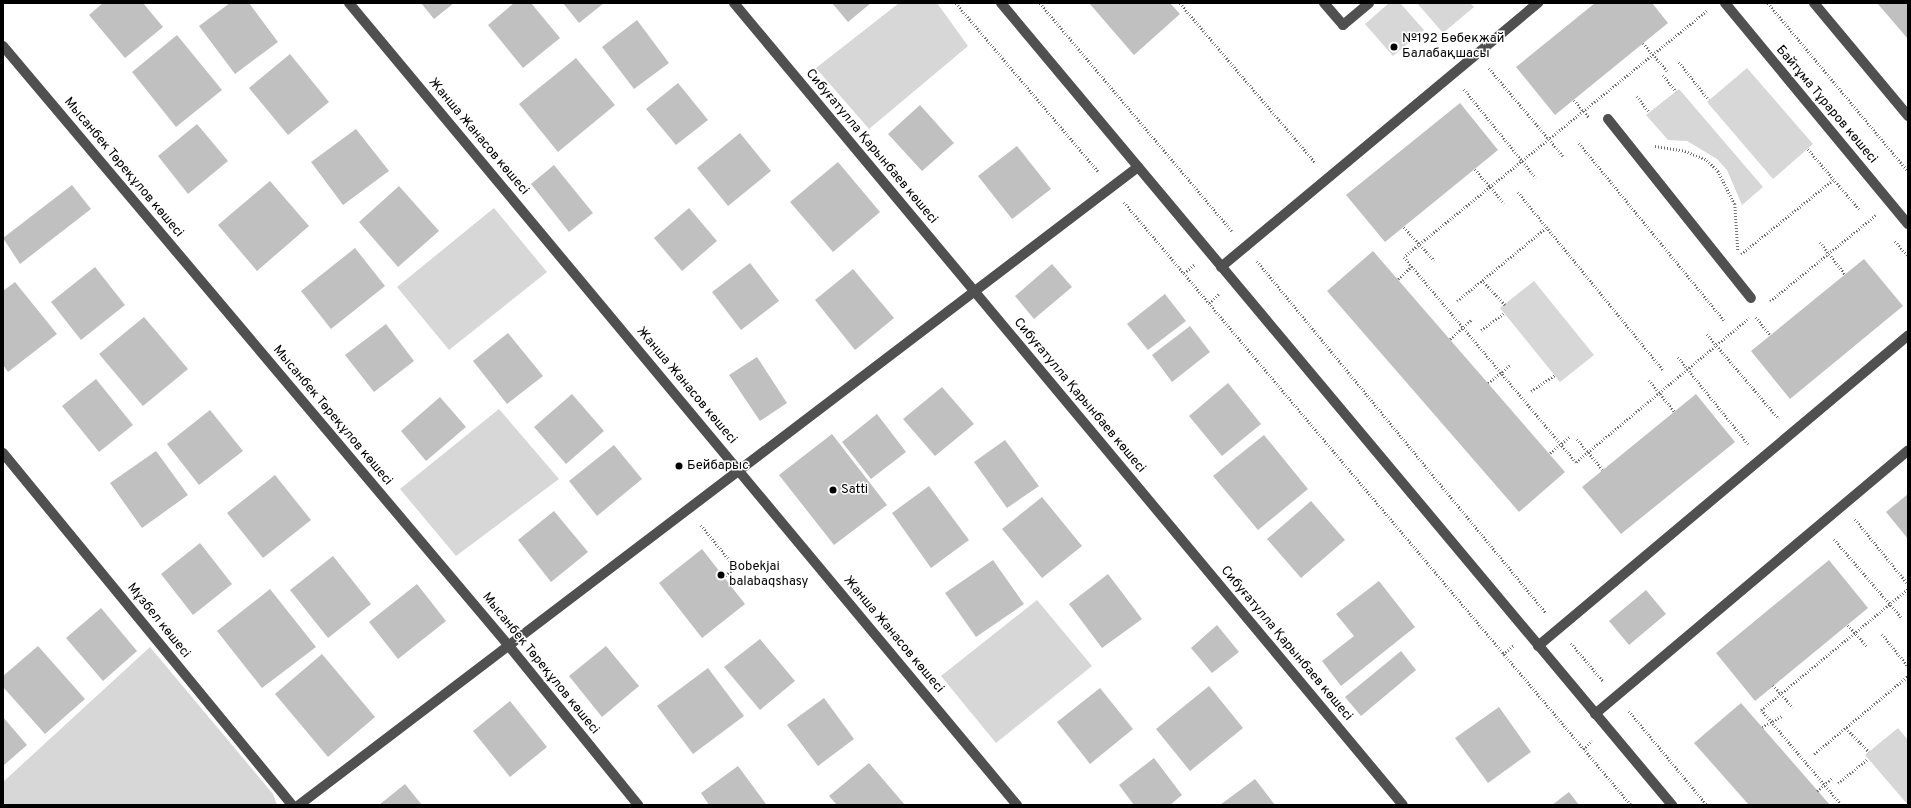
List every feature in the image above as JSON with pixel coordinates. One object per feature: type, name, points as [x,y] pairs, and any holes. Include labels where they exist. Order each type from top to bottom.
[{"type":"street","name":"Жанша Жанасов көшесі","points":[[349,3],[739,469],[1016,805]]},
{"type":"street","name":"Сибуғатулла Қарынбаев көшесі","points":[[734,3],[1403,805]]},
{"type":"street","points":[[1001,3],[1672,805]]},
{"type":"street","points":[[1324,3],[1342,25],[1369,3]]},
{"type":"street","points":[[1222,267],[1538,3]]},
{"type":"street","name":"Байтұма Тұраров көшесі","points":[[1725,3],[1908,224]]},
{"type":"street","points":[[1814,3],[1908,116]]},
{"type":"street","name":"Мысанбек Төреқұлов көшесі","points":[[3,46],[508,646],[638,805]]},
{"type":"street","points":[[1608,119],[1751,298]]},
{"type":"street","points":[[299,805],[1138,167]]},
{"type":"street","points":[[1538,646],[1908,336]]},
{"type":"street","points":[[1595,714],[1908,450]]},
{"type":"street","name":"Мұзбел көшесі","points":[[3,453],[292,805]]},
{"type":"path","points":[[956,3],[1631,805]]},
{"type":"path","points":[[1040,3],[1246,247],[1559,629],[1707,805]]},
{"type":"path","points":[[1180,3],[1329,178]]},
{"type":"path","points":[[1768,3],[1908,171]]},
{"type":"path","points":[[1710,8],[1404,257],[1576,462],[1759,310]]},
{"type":"path","points":[[1643,43],[1667,72]]},
{"type":"path","points":[[1477,54],[1563,156]]},
{"type":"path","points":[[1679,62],[1709,100]]},
{"type":"path","points":[[1452,74],[1536,178]]},
{"type":"path","points":[[1663,74],[1676,91]]},
{"type":"path","points":[[1637,96],[1649,112]]},
{"type":"path","points":[[1574,100],[1593,122]]},
{"type":"path","points":[[1579,143],[1724,320]]},
{"type":"path","points":[[1630,147],[1685,151],[1707,160],[1718,171],[1735,204],[1738,256],[1834,179]]},
{"type":"path","points":[[1808,149],[1860,210]]},
{"type":"path","points":[[1475,169],[1504,203]]},
{"type":"path","points":[[1518,192],[1663,370]]},
{"type":"path","points":[[1765,305],[1891,203]]},
{"type":"path","points":[[1404,227],[1434,260]]},
{"type":"path","points":[[1457,301],[1547,227]]},
{"type":"path","points":[[1820,242],[1845,274]]},
{"type":"path","points":[[1398,279],[1412,266]]},
{"type":"path","points":[[1482,280],[1505,305]]},
{"type":"path","points":[[1481,330],[1504,313]]},
{"type":"path","points":[[1754,315],[1770,336]]},
{"type":"path","points":[[1450,339],[1472,319]]},
{"type":"path","points":[[1707,334],[1791,434]]},
{"type":"path","points":[[1678,357],[1761,459]]},
{"type":"path","points":[[1488,383],[1510,365]]},
{"type":"path","points":[[1531,391],[1555,375]]},
{"type":"path","points":[[1649,380],[1675,412]]},
{"type":"path","points":[[1550,453],[1569,437]]},
{"type":"path","points":[[1577,439],[1603,470]]},
{"type":"path","points":[[1843,504],[1908,584]]},
{"type":"path","points":[[688,509],[736,568],[724,577]]},
{"type":"path","points":[[1821,523],[1901,618]]},
{"type":"path","points":[[1841,805],[1761,710],[1908,589]]},
{"type":"path","points":[[1848,625],[1866,646]]},
{"type":"path","points":[[1882,634],[1908,666]]},
{"type":"path","points":[[1814,754],[1908,676]]},
{"type":"path","points":[[1773,685],[1793,707]]},
{"type":"path","points":[[1762,726],[1782,716]]},
{"type":"path","points":[[1846,728],[1868,752]]},
{"type":"path","points":[[1838,783],[1868,759]]},
{"type":"path","points":[[1817,791],[1833,777]]},
{"type":"shaded area","points":[[899,3],[937,3],[968,46],[869,129],[816,68]]},
{"type":"shaded area","points":[[1389,3],[1400,3],[1424,30],[1393,56],[1365,24]]},
{"type":"shaded area","points":[[1417,3],[1470,3],[1474,7],[1443,33]]},
{"type":"shaded area","points":[[1747,68],[1813,144],[1773,179],[1707,102]]},
{"type":"shaded area","points":[[1679,89],[1763,187],[1742,205],[1727,170],[1717,159],[1687,141],[1668,140],[1646,115]]},
{"type":"shaded area","points":[[494,208],[547,272],[449,350],[397,287]]},
{"type":"shaded area","points":[[1534,281],[1594,355],[1560,382],[1500,308]]},
{"type":"shaded area","points":[[499,409],[559,479],[456,556],[400,489]]},
{"type":"shaded area","points":[[1037,600],[1092,666],[996,743],[941,676]]},
{"type":"shaded area","points":[[150,647],[273,794],[277,805],[3,805],[3,782]]},
{"type":"shaded area","points":[[1898,728],[1908,740],[1908,805],[1865,755]]},
{"type":"building","points":[[103,3],[143,3],[163,27],[125,58],[89,15]]},
{"type":"building","points":[[230,3],[249,3],[278,42],[235,74],[199,26]]},
{"type":"building","points":[[421,3],[454,3],[434,19]]},
{"type":"building","points":[[514,3],[531,3],[560,38],[523,68],[488,25]]},
{"type":"building","points":[[563,3],[604,3],[579,23]]},
{"type":"building","points":[[832,3],[871,3],[848,22]]},
{"type":"building","points":[[1089,3],[1170,3],[1180,14],[1134,55]]},
{"type":"building","points":[[1595,3],[1652,3],[1668,23],[1555,115],[1516,67]]},
{"type":"building","points":[[1877,3],[1908,3],[1908,39],[1890,18]]},
{"type":"building","points":[[637,20],[669,63],[634,89],[602,47]]},
{"type":"building","points":[[177,35],[222,90],[176,127],[132,72]]},
{"type":"building","points":[[290,54],[329,102],[288,135],[249,88]]},
{"type":"building","points":[[576,58],[615,105],[558,152],[519,104]]},
{"type":"building","points":[[678,83],[708,120],[676,145],[646,109]]},
{"type":"building","points":[[1460,103],[1498,150],[1385,242],[1346,195]]},
{"type":"building","points":[[920,105],[954,143],[922,171],[888,134]]},
{"type":"building","points":[[197,124],[228,161],[188,194],[158,156]]},
{"type":"building","points":[[356,129],[389,171],[343,205],[311,162]]},
{"type":"building","points":[[740,133],[771,171],[728,206],[697,168]]},
{"type":"building","points":[[1017,146],[1051,189],[1012,219],[978,176]]},
{"type":"building","points":[[838,162],[880,212],[833,252],[790,202]]},
{"type":"building","points":[[554,165],[593,213],[569,232],[531,184]]},
{"type":"building","points":[[270,181],[309,226],[257,271],[218,225]]},
{"type":"building","points":[[72,185],[91,209],[20,264],[3,238]]},
{"type":"building","points":[[399,186],[439,231],[398,267],[359,222]]},
{"type":"building","points":[[689,208],[717,241],[682,271],[654,238]]},
{"type":"building","points":[[355,248],[385,286],[331,329],[301,291]]},
{"type":"building","points":[[1373,251],[1565,472],[1519,512],[1327,291]]},
{"type":"building","points":[[1864,259],[1903,306],[1790,399],[1751,351]]},
{"type":"building","points":[[750,263],[779,301],[741,330],[712,292]]},
{"type":"building","points":[[1052,264],[1072,287],[1034,319],[1015,296]]},
{"type":"building","points":[[95,267],[125,305],[81,340],[51,302]]},
{"type":"building","points":[[853,269],[894,318],[855,350],[815,300]]},
{"type":"building","points":[[15,282],[57,334],[8,372],[3,365],[3,291]]},
{"type":"building","points":[[1165,294],[1186,321],[1148,350],[1127,324]]},
{"type":"building","points":[[144,317],[188,369],[143,406],[99,354]]},
{"type":"building","points":[[386,324],[414,361],[374,392],[345,355]]},
{"type":"building","points":[[1190,326],[1210,352],[1172,382],[1152,355]]},
{"type":"building","points":[[508,333],[543,376],[507,404],[473,361]]},
{"type":"building","points":[[757,357],[787,403],[760,421],[729,375]]},
{"type":"building","points":[[96,379],[133,425],[99,452],[62,406]]},
{"type":"building","points":[[1228,383],[1261,424],[1222,456],[1189,416]]},
{"type":"building","points":[[942,387],[974,424],[935,456],[903,419]]},
{"type":"building","points":[[572,394],[604,431],[566,464],[534,427]]},
{"type":"building","points":[[1696,394],[1735,442],[1621,534],[1582,487]]},
{"type":"building","points":[[440,397],[466,427],[426,461],[401,431]]},
{"type":"building","points":[[210,410],[243,451],[199,485],[167,444]]},
{"type":"building","points":[[877,414],[906,452],[871,479],[842,442]]},
{"type":"building","points":[[832,434],[887,505],[834,545],[779,475]]},
{"type":"building","points":[[1264,435],[1308,489],[1258,530],[1213,476]]},
{"type":"building","points":[[1005,440],[1039,486],[1007,508],[974,462]]},
{"type":"building","points":[[614,445],[642,479],[597,516],[569,481]]},
{"type":"building","points":[[156,451],[188,495],[142,528],[110,483]]},
{"type":"building","points":[[275,475],[311,520],[263,558],[227,513]]},
{"type":"building","points":[[929,486],[969,540],[931,568],[892,513]]},
{"type":"building","points":[[1908,494],[1908,539],[1886,512]]},
{"type":"building","points":[[1042,497],[1082,546],[1042,578],[1002,529]]},
{"type":"building","points":[[1311,501],[1345,540],[1301,578],[1267,539]]},
{"type":"building","points":[[554,511],[588,552],[551,582],[518,540]]},
{"type":"building","points":[[200,543],[232,584],[193,615],[161,574]]},
{"type":"building","points":[[702,549],[745,604],[702,638],[659,583]]},
{"type":"building","points":[[333,556],[371,604],[328,638],[290,590]]},
{"type":"building","points":[[993,560],[1024,604],[976,637],[945,593]]},
{"type":"building","points":[[1829,560],[1868,608],[1755,701],[1716,653]]},
{"type":"building","points":[[1108,574],[1142,619],[1102,648],[1069,604]]},
{"type":"building","points":[[1379,581],[1415,627],[1341,686],[1322,661],[1354,636],[1336,614]]},
{"type":"building","points":[[417,584],[446,621],[398,659],[369,622]]},
{"type":"building","points":[[270,589],[316,647],[262,688],[217,631]]},
{"type":"building","points":[[1646,590],[1666,614],[1629,645],[1609,621]]},
{"type":"building","points":[[101,608],[137,651],[103,681],[66,638]]},
{"type":"building","points":[[1217,625],[1239,652],[1212,673],[1191,648]]},
{"type":"building","points":[[760,639],[795,681],[760,710],[724,667]]},
{"type":"building","points":[[38,646],[85,699],[45,734],[3,687],[3,676]]},
{"type":"building","points":[[606,646],[639,686],[602,717],[569,676]]},
{"type":"building","points":[[1401,651],[1416,670],[1361,716],[1345,697]]},
{"type":"building","points":[[322,654],[375,717],[328,757],[275,694]]},
{"type":"building","points":[[708,668],[744,716],[693,754],[657,706]]},
{"type":"building","points":[[1209,686],[1243,728],[1190,771],[1156,729]]},
{"type":"building","points":[[1100,688],[1133,729],[1090,764],[1057,722]]},
{"type":"building","points":[[824,698],[854,739],[818,766],[787,725]]},
{"type":"building","points":[[510,701],[547,747],[510,777],[473,731]]},
{"type":"building","points":[[1741,703],[1830,805],[1749,805],[1694,743]]},
{"type":"building","points":[[1499,707],[1531,752],[1488,783],[1455,738]]},
{"type":"building","points":[[3,717],[27,745],[3,766]]},
{"type":"building","points":[[1154,758],[1182,795],[1170,805],[1134,805],[1119,785]]},
{"type":"building","points":[[869,763],[905,805],[837,805],[829,796]]},
{"type":"building","points":[[738,766],[766,804],[709,805],[701,793]]},
{"type":"building","points":[[1255,779],[1275,805],[1220,805]]},
{"type":"building","points":[[405,784],[422,805],[379,805]]},
{"type":"building","points":[[1569,792],[1579,805],[1552,805]]},
{"type":"place","name":"№192 Бөбекжай Балабақшасы","points":[[1394,47]]},
{"type":"place","name":"Бейбарыс","points":[[679,466]]},
{"type":"place","name":"Satti","points":[[833,490]]},
{"type":"place","name":"Bobekjai balabaqshasy","points":[[721,575]]}]
